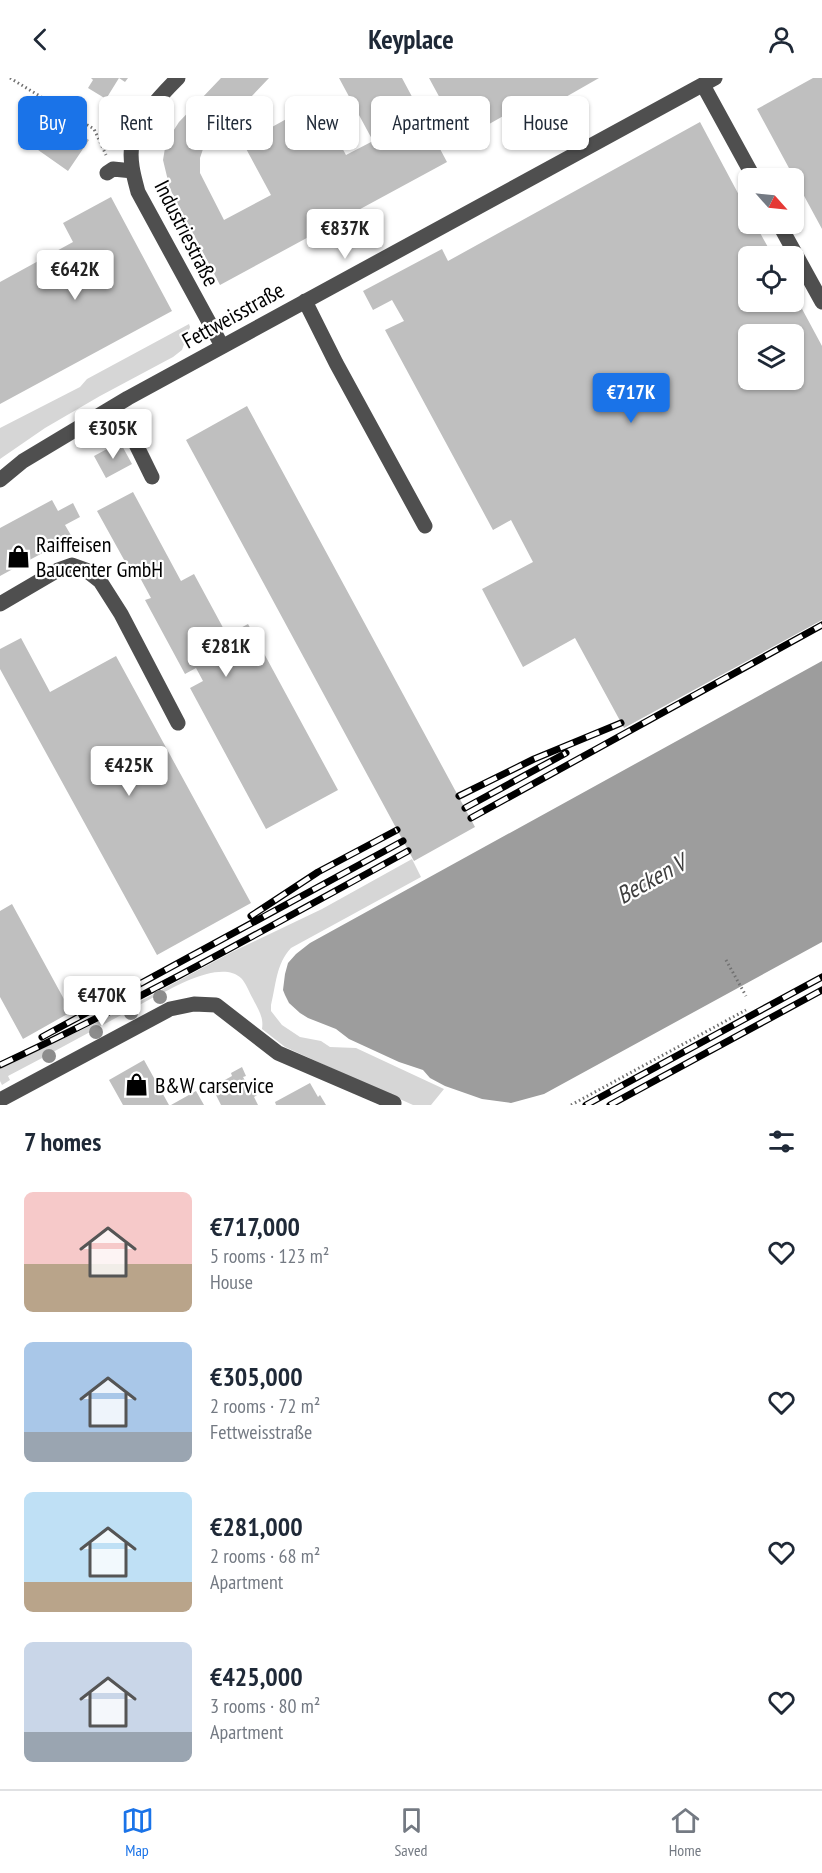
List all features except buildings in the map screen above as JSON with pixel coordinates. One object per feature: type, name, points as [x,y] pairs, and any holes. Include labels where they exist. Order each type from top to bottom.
[{"type":"street","name":"Industriestraße","points":[[178,78],[159,97],[137,129],[132,145],[133,171],[138,192],[222,346]]},
{"type":"street","points":[[709,81],[749,168]]},
{"type":"street","name":"Fettweisstraße","points":[[0,480],[23,461],[113,407],[709,81]]},
{"type":"street","points":[[110,171],[133,171]]},
{"type":"street","points":[[785,234],[822,302]]},
{"type":"street","points":[[306,301],[336,363],[425,526]]},
{"type":"street","points":[[113,407],[125,422],[152,477]]},
{"type":"street","points":[[0,604],[58,570],[72,566],[86,570],[100,581],[121,614],[178,723]]},
{"type":"street","points":[[0,1100],[170,1009],[194,1004],[216,1005],[278,1053],[394,1103]]},
{"type":"path","points":[[10,78],[94,129],[110,171]]},
{"type":"path","points":[[726,960],[746,996]]},
{"type":"path","points":[[571,1105],[746,1010]]},
{"type":"shaded area","points":[[189,324],[182,350],[173,357],[45,428],[0,459],[0,428],[80,387],[87,379]]},
{"type":"shaded area","points":[[412,859],[421,877],[291,948],[279,968],[271,1011],[282,1025],[300,1037],[321,1041],[330,1047],[356,1048],[444,1089],[431,1105],[413,1105],[285,1047],[262,1029],[260,1013],[243,980],[233,973],[224,972],[191,979],[163,993],[165,996],[157,1001],[154,997],[134,1008],[136,1012],[128,1016],[125,1013],[99,1027],[101,1031],[92,1035],[90,1032],[53,1052],[54,1056],[46,1060],[44,1057],[8,1076],[10,1080],[2,1085],[0,1069],[135,1004],[232,952],[322,909]]},
{"type":"water","name":"Becken V","points":[[822,661],[822,942],[544,1094],[511,1103],[482,1099],[445,1086],[430,1078],[423,1070],[399,1062],[349,1039],[336,1029],[308,1018],[289,1003],[283,990],[288,963],[310,943]]},
{"type":"railway","points":[[471,818],[822,625]]},
{"type":"railway","points":[[459,796],[534,759],[621,723]]},
{"type":"railway","points":[[465,808],[566,753]]},
{"type":"railway","points":[[251,916],[318,872],[397,830]]},
{"type":"railway","points":[[42,1037],[403,841]]},
{"type":"railway","points":[[0,1065],[155,988],[408,851]]},
{"type":"railway","points":[[586,1105],[822,977]]},
{"type":"railway","points":[[610,1105],[822,990]]},
{"type":"place","name":"Raiffeisen Baucenter GmbH","points":[[18,557]]},
{"type":"place","name":"B&W carservice","points":[[137,1085]]}]
